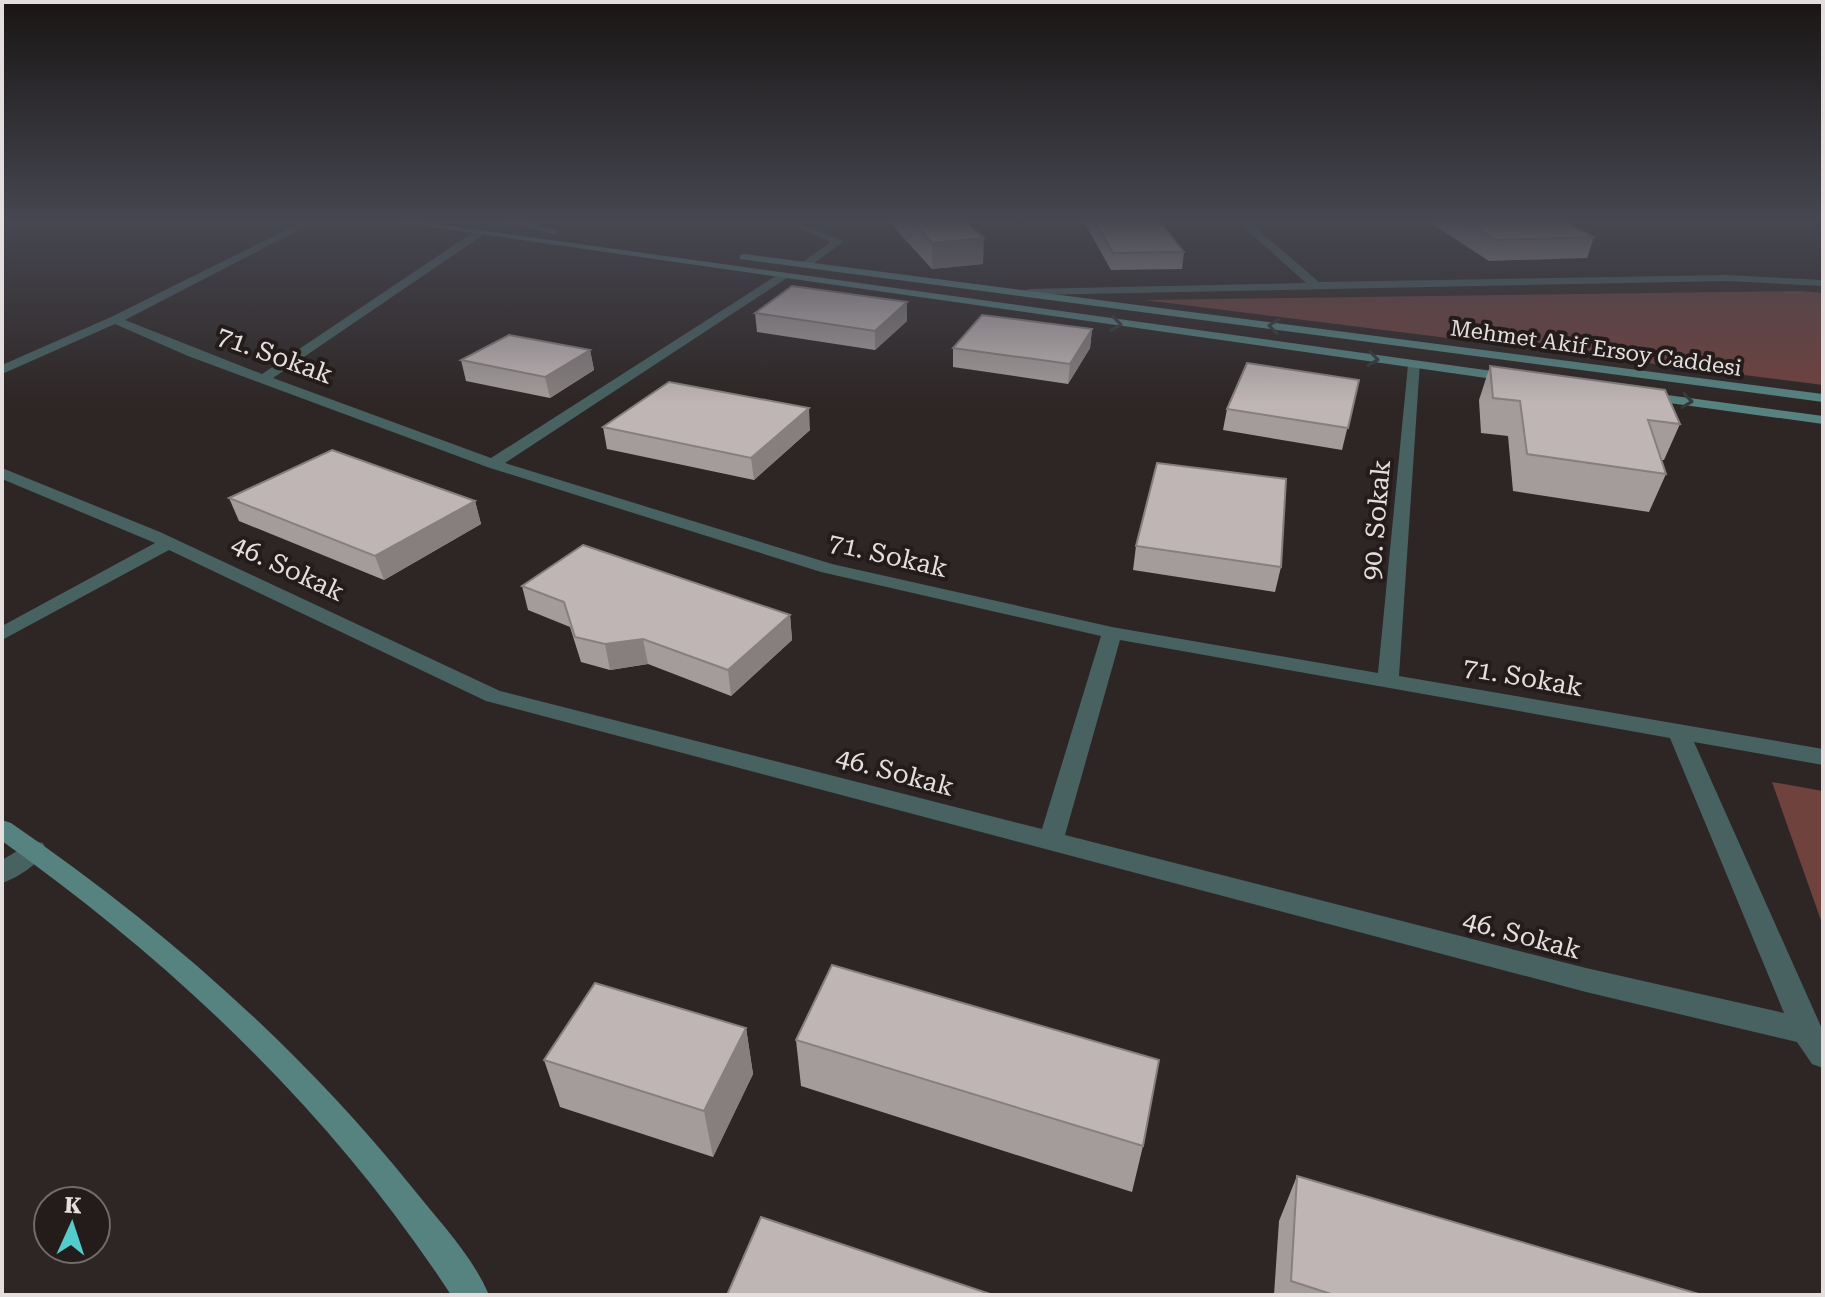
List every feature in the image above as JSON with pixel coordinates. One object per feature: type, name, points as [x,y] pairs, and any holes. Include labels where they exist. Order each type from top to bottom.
[{"type":"main road","name":"Mehmet Akif Ersoy Caddesi","points":[[829,283],[1525,380]]},
{"type":"main road","name":"Mehmet Akif Ersoy Caddesi","points":[[950,283],[1823,398]]},
{"type":"main road","name":"Mehmet Akif Ersoy Caddesi","points":[[1635,394],[1823,420]]},
{"type":"main road","points":[[2,829],[94,893],[174,957],[258,1039],[367,1153],[465,1292]]},
{"type":"street","points":[[2,370],[115,320],[189,283]]},
{"type":"street","points":[[263,379],[406,283]]},
{"type":"street","points":[[493,464],[773,283]]},
{"type":"street","points":[[1029,292],[1461,283]]},
{"type":"street","name":"71. Sokak","points":[[115,320],[263,379],[493,464],[827,568],[1112,633],[1823,757]]},
{"type":"street","name":"90. Sokak","points":[[1388,679],[1415,365]]},
{"type":"street","name":"46. Sokak","points":[[2,473],[168,543],[493,696],[1586,980],[1806,1031]]},
{"type":"street","points":[[2,634],[168,543]]},
{"type":"street","points":[[1051,841],[1112,633]]},
{"type":"street","points":[[1679,732],[1806,1031],[1823,1055]]},
{"type":"street","points":[[2,873],[34,850]]},
{"type":"shaded area","points":[[1823,293],[1823,385],[1145,300]]},
{"type":"shaded area","points":[[1772,782],[1823,791],[1823,926]]},
{"type":"building","points":[[792,286],[907,302],[875,331],[755,313]]},
{"type":"building","points":[[982,315],[1092,329],[1070,364],[953,348]]},
{"type":"building","points":[[509,335],[590,350],[545,377],[461,360]]},
{"type":"building","points":[[1247,363],[1359,380],[1348,428],[1227,409]]},
{"type":"building","points":[[1490,366],[1665,390],[1680,424],[1648,420],[1666,474],[1527,454],[1520,401],[1493,398]]},
{"type":"building","points":[[669,382],[809,408],[751,458],[603,427]]},
{"type":"building","points":[[332,450],[475,501],[375,556],[229,498]]},
{"type":"building","points":[[1157,463],[1286,479],[1281,567],[1136,546]]},
{"type":"building","points":[[583,545],[790,615],[728,670],[643,639],[605,644],[575,637],[564,602],[522,586]]},
{"type":"building","points":[[832,965],[1159,1060],[1143,1146],[796,1040]]},
{"type":"building","points":[[595,983],[746,1028],[704,1111],[544,1060]]},
{"type":"building","points":[[1297,1176],[1702,1295],[1334,1295],[1291,1281]]},
{"type":"building","points":[[761,1217],[993,1295],[727,1295]]}]
